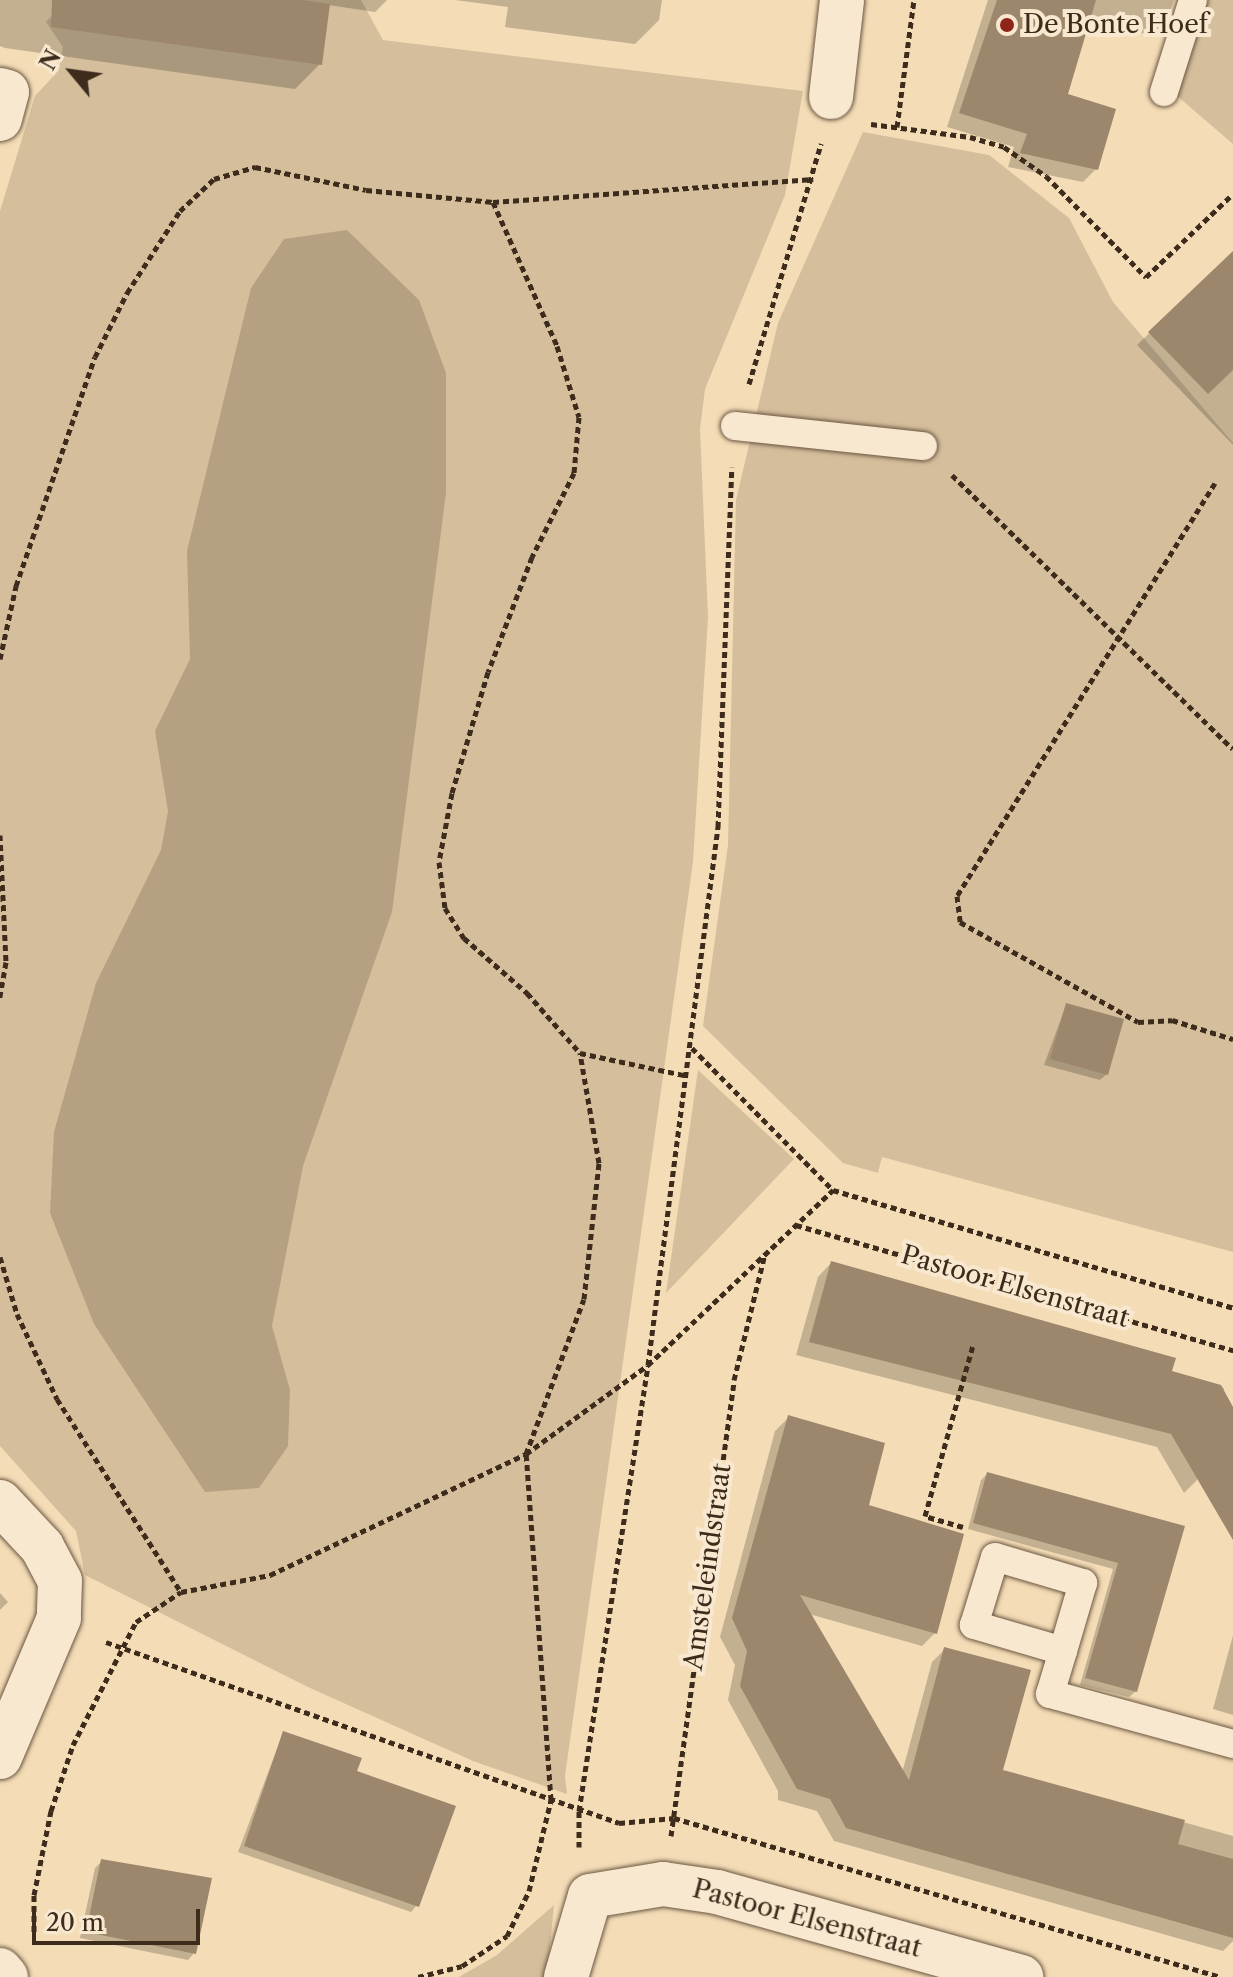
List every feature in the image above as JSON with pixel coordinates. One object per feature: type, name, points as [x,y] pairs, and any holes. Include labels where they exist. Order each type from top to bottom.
[{"type":"street","points":[[829,108],[842,0]]},
{"type":"street","points":[[0,90],[7,92],[0,119]]},
{"type":"street","points":[[0,1502],[42,1547],[60,1581],[59,1618],[0,1757]]},
{"type":"street","name":"Pastoor Elsenstraat","points":[[590,1896],[663,1884],[717,1892],[1021,1977]]},
{"type":"street","points":[[566,1977],[590,1896]]},
{"type":"street","points":[[0,1970],[6,1977]]},
{"type":"lane","points":[[1164,92],[1193,0]]},
{"type":"lane","points":[[735,426],[923,446]]},
{"type":"lane","points":[[1063,1651],[974,1625],[995,1557],[1083,1583],[1063,1651],[1050,1694],[1233,1744]]},
{"type":"path","points":[[897,127],[914,0]]},
{"type":"path","points":[[590,1896],[579,1849],[579,1811],[648,1365],[692,1047],[718,827],[726,548],[735,426],[813,179],[829,108],[897,127],[1004,147],[1046,176],[1146,277],[1233,194]]},
{"type":"path","points":[[0,659],[16,586],[95,357],[127,293],[180,211],[214,179],[255,167],[366,190],[493,202],[813,179]]},
{"type":"path","points":[[418,1977],[462,1966],[507,1936],[529,1891],[551,1800],[526,1454],[584,1299],[599,1163],[580,1053],[527,993],[464,938],[445,908],[439,862],[452,793],[488,672],[532,557],[574,473],[579,417],[557,346],[493,202]]},
{"type":"path","points":[[923,446],[1233,749]]},
{"type":"path","points":[[1215,483],[957,896],[960,922],[1138,1022],[1172,1020],[1233,1039]]},
{"type":"path","points":[[0,835],[6,962],[0,997]]},
{"type":"path","points":[[692,1047],[833,1190],[1233,1308]]},
{"type":"path","points":[[580,1053],[688,1076]]},
{"type":"path","points":[[34,1936],[34,1895],[51,1811],[73,1745],[118,1649],[136,1622],[181,1592],[270,1575],[526,1454],[648,1365],[833,1190]]},
{"type":"path","name":"Pastoor Elsenstraat","points":[[796,1225],[1233,1350]]},
{"type":"path","name":"Amsteleindstraat","points":[[663,1884],[734,1380],[765,1253]]},
{"type":"path","points":[[0,1257],[17,1314],[57,1399],[181,1592]]},
{"type":"path","points":[[973,1345],[925,1516],[972,1530],[995,1557]]},
{"type":"path","points":[[59,1618],[118,1649],[579,1811]]},
{"type":"shaded area","points":[[67,0],[361,0],[383,40],[803,91],[785,195],[705,389],[700,429],[708,617],[693,862],[565,1776],[567,1794],[473,1761],[310,1688],[85,1575],[76,1531],[0,1446],[0,211],[35,96],[59,70],[63,47],[46,22]]},
{"type":"shaded area","points":[[1207,0],[1233,0],[1233,144],[1176,95]]},
{"type":"shaded area","points":[[863,132],[989,155],[1069,218],[1113,302],[1233,443],[1233,1252],[882,1157],[878,1173],[843,1163],[703,1026],[728,845],[736,500],[778,323]]},
{"type":"shaded area","points":[[347,230],[419,300],[446,373],[446,493],[392,912],[303,1166],[272,1326],[290,1390],[288,1446],[259,1488],[205,1492],[94,1324],[50,1213],[54,1132],[96,983],[161,850],[168,811],[155,731],[190,659],[187,551],[251,288],[284,239]]},
{"type":"shaded area","points":[[698,1070],[794,1159],[666,1293],[681,1189]]},
{"type":"shaded area","points":[[554,1905],[547,1977],[459,1977],[497,1955]]},
{"type":"building","points":[[52,0],[303,0],[330,4],[322,65],[51,27]]},
{"type":"building","points":[[997,0],[1096,0],[1068,94],[1116,109],[1098,170],[1020,153],[1027,134],[959,113]]},
{"type":"building","points":[[1233,251],[1233,370],[1208,394],[1148,332]]},
{"type":"building","points":[[1066,1003],[1124,1019],[1108,1075],[1050,1059]]},
{"type":"building","points":[[831,1261],[1176,1358],[1172,1371],[1221,1385],[1233,1407],[1233,1540],[1171,1434],[809,1342]]},
{"type":"building","points":[[788,1415],[885,1443],[869,1505],[964,1534],[937,1634],[800,1595],[909,1780],[944,1647],[1031,1670],[1003,1770],[1185,1820],[1178,1844],[1233,1859],[1233,1938],[846,1828],[830,1799],[797,1789],[740,1686],[747,1651],[732,1618]]},
{"type":"building","points":[[987,1472],[1185,1526],[1137,1692],[1085,1678],[1118,1563],[973,1523]]},
{"type":"building","points":[[283,1731],[362,1758],[357,1771],[456,1806],[419,1907],[244,1846]]},
{"type":"building","points":[[101,1859],[212,1878],[196,1954],[86,1932]]},
{"type":"place","name":"De Bonte Hoef","points":[[1007,25]]}]
